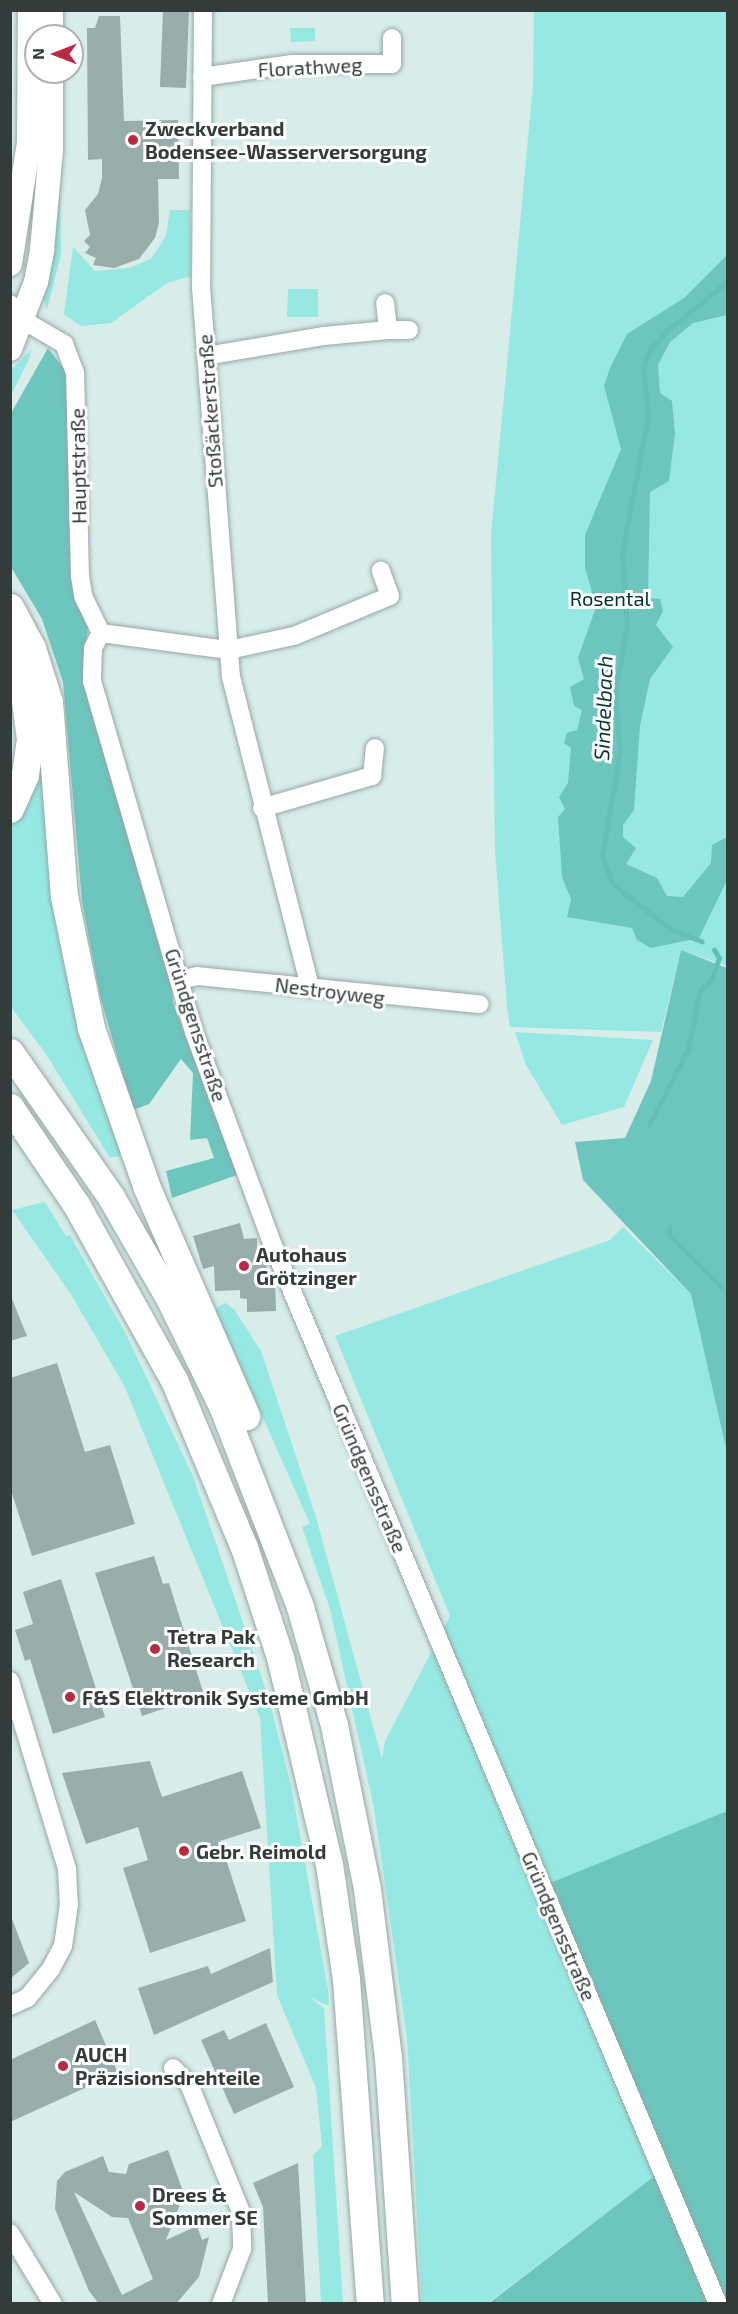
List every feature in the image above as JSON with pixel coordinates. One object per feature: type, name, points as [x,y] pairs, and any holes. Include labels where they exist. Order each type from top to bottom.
[{"type":"highway","points":[[10,608],[32,648],[49,702],[58,838],[73,950],[91,1028],[132,1153],[268,1468],[274,1533]]},
{"type":"highway","points":[[10,649],[20,664],[28,727],[26,775],[10,809]]},
{"type":"highway","points":[[10,691],[28,727]]},
{"type":"highway","points":[[10,1052],[111,1197],[218,1398],[274,1533],[334,1725],[367,1889],[388,2057],[405,2304]]},
{"type":"highway","points":[[10,1107],[77,1206],[178,1389],[244,1547],[280,1657],[329,1864],[346,1979],[370,2304]]},
{"type":"main road","points":[[30,10],[28,142],[14,253],[42,250]]},
{"type":"main road","points":[[10,349],[15,315],[42,250],[51,149],[51,84]]},
{"type":"street","name":"Stoßäckerstraße","points":[[203,10],[199,174],[206,356],[233,687],[262,808],[310,988]]},
{"type":"street","name":"Florathweg","points":[[202,77],[291,64],[392,64],[392,38]]},
{"type":"street","points":[[385,303],[388,330]]},
{"type":"street","name":"Hauptstraße","points":[[15,315],[64,344],[75,372],[80,576],[83,596],[100,633]]},
{"type":"street","points":[[206,356],[324,336],[409,330]]},
{"type":"street","points":[[100,633],[229,650],[294,636],[390,596],[381,572]]},
{"type":"street","name":"Gründgensstraße","points":[[100,633],[93,648],[92,681],[180,980],[230,1129],[379,1501],[718,2304]]},
{"type":"street","points":[[262,808],[372,776],[375,748]]},
{"type":"street","name":"Nestroyweg","points":[[180,980],[197,976],[480,1004]]},
{"type":"street","points":[[10,1682],[68,1869],[69,1904],[63,1946],[50,1970],[27,1998],[10,2006]]},
{"type":"street","points":[[173,2068],[189,2084],[241,2212],[242,2249],[221,2304]]},
{"type":"street","points":[[10,2233],[53,2304]]},
{"type":"green space","name":"Rosental","points":[[534,11],[727,11],[727,966],[681,950],[661,1032],[510,1027],[507,1007],[495,851],[491,535],[533,85]]},
{"type":"green space","points":[[290,28],[315,28],[315,41],[291,42]]},
{"type":"green space","points":[[60,197],[61,254],[47,310],[42,296]]},
{"type":"green space","points":[[170,210],[190,210],[191,276],[167,283],[111,323],[81,326],[64,314],[73,247],[95,271],[129,268],[151,259],[166,236]]},
{"type":"green space","points":[[727,255],[727,315],[693,323],[670,342],[658,365],[660,393],[672,401],[675,434],[669,481],[650,492],[648,598],[660,599],[663,611],[656,625],[673,647],[650,679],[640,726],[634,810],[623,825],[623,837],[636,848],[626,864],[657,878],[667,896],[683,897],[711,863],[712,845],[727,837],[727,880],[699,938],[651,948],[637,940],[632,928],[567,917],[571,899],[562,877],[558,817],[565,809],[559,797],[568,783],[571,748],[564,743],[567,733],[577,730],[582,710],[574,706],[570,687],[584,679],[578,658],[596,607],[585,567],[585,535],[621,449],[604,386],[627,334],[684,298]]},
{"type":"green space","points":[[288,289],[318,289],[318,317],[287,317]]},
{"type":"green space","points":[[48,348],[71,378],[88,627],[84,667],[94,721],[171,978],[173,1002],[237,1175],[172,1198],[166,1171],[214,1158],[207,1138],[190,1140],[193,1073],[181,1059],[149,1104],[133,1110],[100,996],[82,901],[63,682],[42,619],[11,567],[10,415]]},
{"type":"green space","points":[[32,349],[28,361],[11,395],[11,370]]},
{"type":"green space","points":[[40,746],[82,1035],[122,1155],[110,1158],[46,1054],[11,1007],[11,827],[23,810]]},
{"type":"green space","points":[[681,950],[727,968],[727,1453],[691,1294],[583,1180],[575,1142],[625,1138],[651,1081]]},
{"type":"green space","points":[[515,1032],[653,1040],[624,1107],[562,1125],[526,1065]]},
{"type":"green space","points":[[45,1202],[66,1236],[70,1235],[126,1334],[193,1476],[268,1696],[291,1785],[328,1989],[329,2006],[309,1997],[324,2008],[343,2303],[321,2303],[313,2155],[322,2146],[316,2088],[277,1995],[260,1718],[124,1385],[70,1293],[12,1210]]},
{"type":"green space","points":[[623,1227],[691,1294],[727,1453],[727,1811],[543,1887],[661,2171],[488,2303],[422,2303],[407,2038],[374,1808],[330,1609],[302,1527],[310,1524],[215,1309],[225,1303],[234,1309],[261,1351],[316,1517],[382,1759],[385,1741],[450,1616],[335,1336],[610,1240]]},
{"type":"green space","points":[[727,1811],[727,2303],[488,2304],[661,2171],[543,1886]]},
{"type":"building","points":[[163,10],[189,10],[186,88],[160,87]]},
{"type":"building","name":"Zweckverband Bodensee-Wasserversorgung","points":[[99,16],[120,16],[124,121],[178,120],[179,179],[158,179],[159,223],[155,238],[139,259],[114,268],[93,265],[96,258],[85,253],[90,247],[84,241],[90,235],[85,210],[98,194],[102,178],[102,159],[88,160],[87,28],[95,28]]},
{"type":"building","name":"Autohaus Grötzinger","points":[[240,1223],[244,1239],[257,1238],[257,1250],[266,1259],[267,1273],[275,1281],[276,1311],[247,1312],[247,1299],[240,1298],[240,1290],[215,1291],[214,1266],[203,1269],[193,1236]]},
{"type":"building","points":[[10,1294],[27,1336],[10,1341]]},
{"type":"building","points":[[57,1363],[85,1452],[110,1445],[135,1524],[32,1556],[10,1487],[10,1378]]},
{"type":"building","name":"Tetra Pak Research","points":[[154,1556],[163,1584],[169,1583],[204,1695],[142,1716],[95,1573]]},
{"type":"building","points":[[61,1579],[105,1717],[53,1734],[30,1659],[25,1661],[15,1630],[33,1624],[23,1592]]},
{"type":"building","name":"Gebr. Reimold","points":[[150,1761],[162,1797],[242,1771],[261,1828],[220,1841],[246,1921],[150,1953],[123,1868],[148,1860],[138,1827],[86,1844],[62,1773]]},
{"type":"building","points":[[10,1914],[29,1963],[10,1979]]},
{"type":"building","points":[[270,1948],[273,1982],[154,2035],[138,1988],[208,1966],[211,1974]]},
{"type":"building","name":"AUCH Präzisionsdrehteile","points":[[95,2020],[118,2073],[10,2122],[10,2060]]},
{"type":"building","points":[[266,2023],[294,2087],[234,2114],[201,2040],[224,2030],[229,2040]]},
{"type":"building","points":[[168,2150],[184,2194],[166,2240],[197,2226],[202,2240],[209,2237],[199,2277],[176,2304],[99,2304],[89,2291],[55,2209],[57,2181],[65,2172],[103,2156],[109,2172],[126,2174],[129,2164]],"holes":[[[74,2192],[112,2217],[128,2218],[153,2279],[122,2295]]]},
{"type":"building","name":"Drees & Sommer SE","points":[[298,2163],[306,2304],[268,2304],[263,2207],[253,2183]]},
{"type":"waterway","name":"Sindelbach","points":[[702,942],[670,929],[612,883],[602,856],[620,751],[615,691],[627,626],[622,552],[648,417],[643,368],[651,348],[668,330],[728,281]]},
{"type":"waterway","name":"Sindelbach","points":[[649,1125],[688,1050],[700,991],[711,980],[719,958],[714,950]]},
{"type":"waterway","name":"Sindelbach","points":[[670,1227],[670,1235],[728,1293]]},
{"type":"place","name":"Zweckverband Bodensee-Wasserversorgung","points":[[133,140]]},
{"type":"place","name":"Autohaus Grötzinger","points":[[244,1266]]},
{"type":"place","name":"Tetra Pak Research","points":[[155,1649]]},
{"type":"place","name":"F&S Elektronik Systeme GmbH","points":[[70,1697]]},
{"type":"place","name":"Gebr. Reimold","points":[[184,1851]]},
{"type":"place","name":"AUCH Präzisionsdrehteile","points":[[63,2066]]},
{"type":"place","name":"Drees & Sommer SE","points":[[140,2206]]}]
